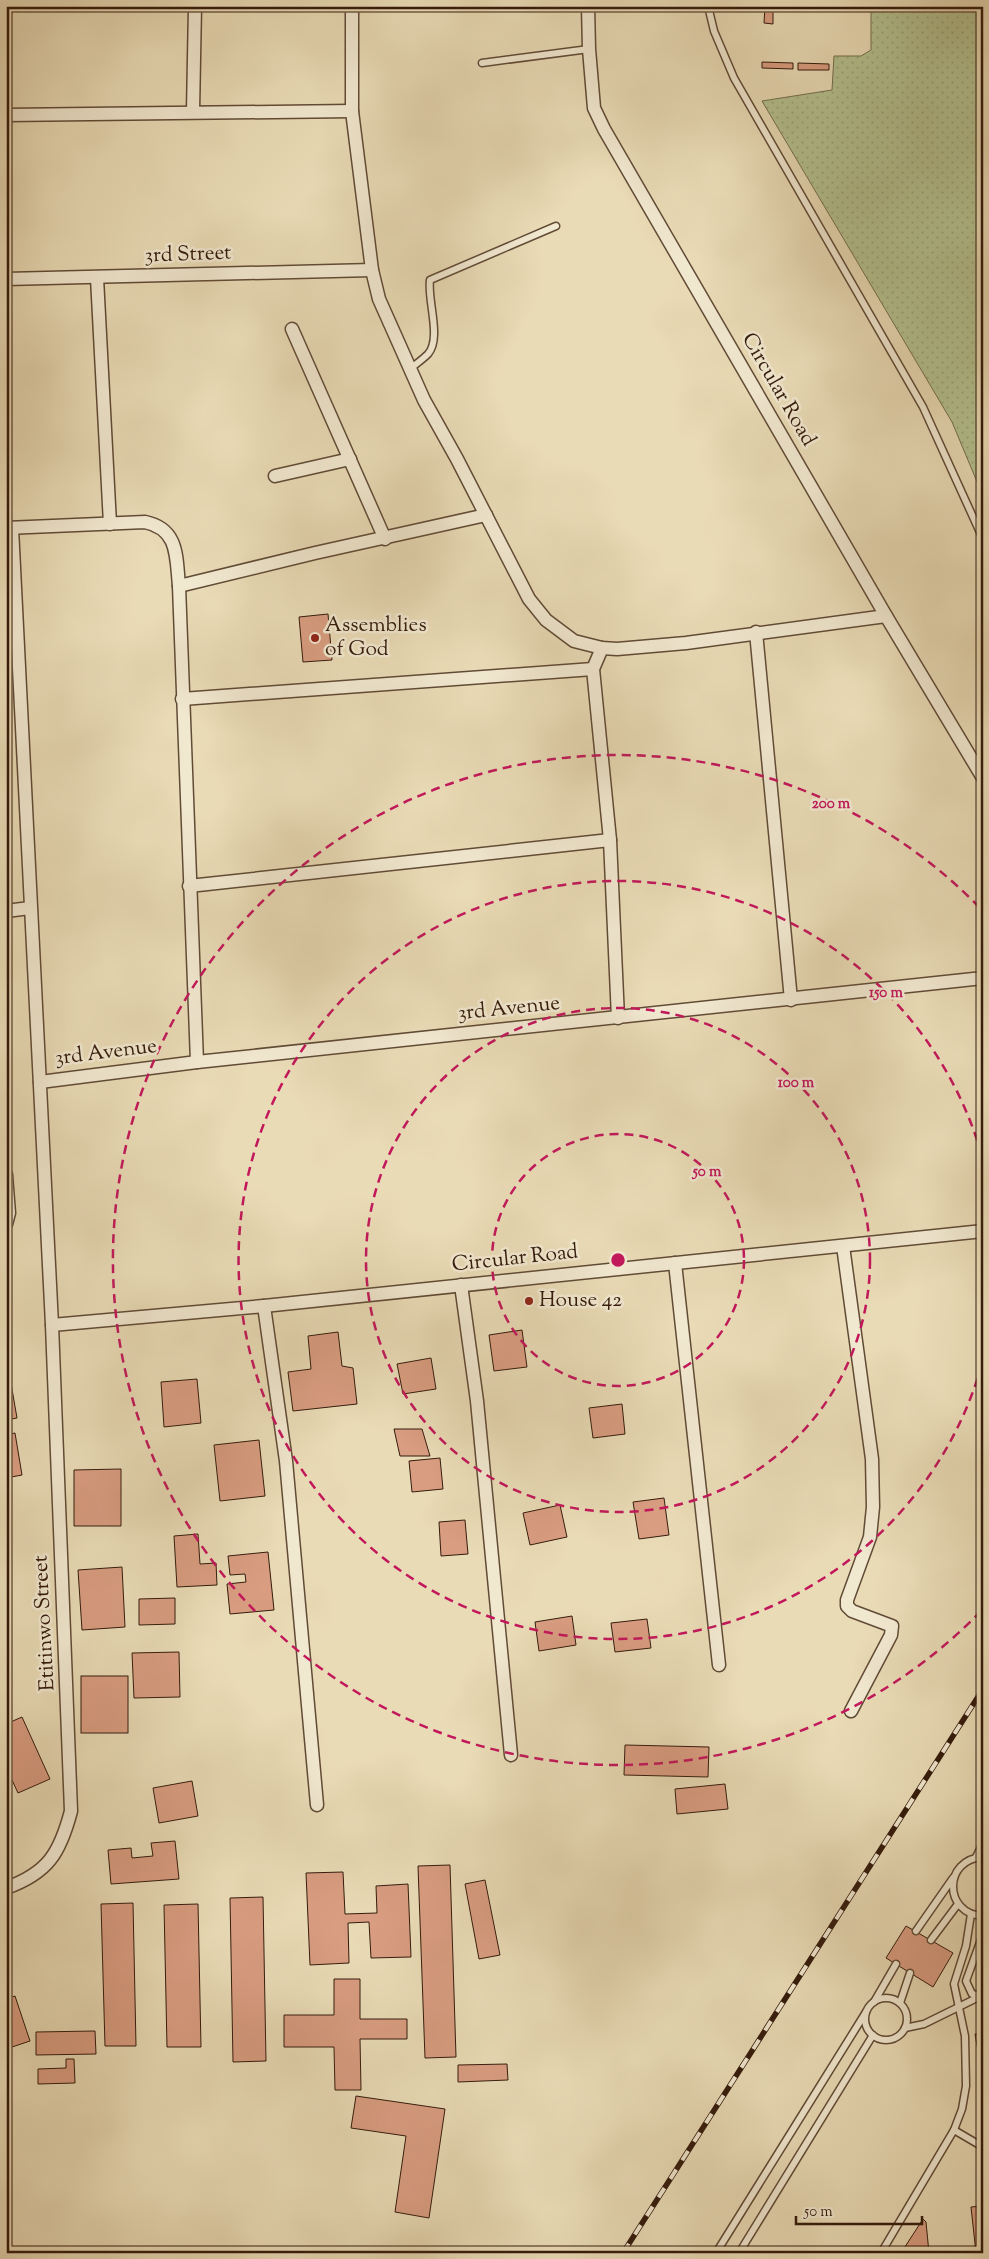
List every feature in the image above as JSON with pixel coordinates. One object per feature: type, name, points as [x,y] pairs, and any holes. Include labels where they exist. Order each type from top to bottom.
[{"type":"street","points":[[193,112],[195,6]]},
{"type":"street","points":[[352,6],[352,111],[372,270],[379,299],[424,400],[529,599],[546,620],[574,641],[602,648],[686,642],[886,616]]},
{"type":"street","name":"Circular Road","points":[[588,6],[589,49],[594,108],[604,129],[886,616],[983,778]]},
{"type":"street","points":[[6,116],[352,111]]},
{"type":"street","name":"3rd Street","points":[[6,279],[372,270]]},
{"type":"street","points":[[96,278],[110,524]]},
{"type":"street","points":[[292,329],[385,539]]},
{"type":"street","points":[[275,476],[350,459]]},
{"type":"street","points":[[179,586],[315,553],[486,516]]},
{"type":"street","points":[[9,528],[145,522],[155,524],[166,531],[174,544],[179,586],[196,1062]]},
{"type":"street","name":"Etitinwo Street","points":[[6,1888],[28,1880],[45,1866],[66,1832],[71,1811],[52,1326],[9,528]]},
{"type":"street","points":[[756,632],[791,1000]]},
{"type":"street","points":[[602,648],[593,669],[610,840],[618,1018]]},
{"type":"street","points":[[182,699],[593,669]]},
{"type":"street","points":[[189,886],[610,840]]},
{"type":"street","points":[[6,911],[30,908]]},
{"type":"street","name":"3rd Avenue","points":[[40,1082],[196,1062],[983,978]]},
{"type":"street","points":[[6,1175],[9,1213],[6,1224]]},
{"type":"street","name":"Circular Road","points":[[52,1326],[983,1232]]},
{"type":"street","points":[[843,1246],[872,1459],[873,1508],[870,1536],[847,1600],[848,1606],[852,1611],[892,1626],[891,1634],[851,1711]]},
{"type":"street","points":[[675,1263],[719,1665]]},
{"type":"street","points":[[461,1285],[477,1401],[511,1755]]},
{"type":"street","points":[[264,1306],[286,1461],[317,1805]]},
{"type":"lane","points":[[708,6],[714,31],[734,78],[922,407],[983,539]]},
{"type":"lane","points":[[482,63],[589,49]]},
{"type":"lane","points":[[410,369],[429,353],[435,340],[428,290],[430,280],[556,226]]},
{"type":"lane","points":[[916,1931],[955,1875],[967,1861],[979,1857],[983,1843]]},
{"type":"lane","points":[[955,1875],[953,1893],[958,1904],[971,1914],[983,1916]]},
{"type":"lane","points":[[931,1940],[958,1904]]},
{"type":"lane","points":[[882,2253],[954,2130],[962,2109],[966,2086],[964,2036],[954,1984],[966,1946],[971,1914]]},
{"type":"lane","points":[[982,1996],[972,1994],[966,1981],[983,1934]]},
{"type":"lane","points":[[716,2253],[896,1964]]},
{"type":"lane","points":[[900,2003],[910,1973]]},
{"type":"lane","points":[[866,2012],[866,2026],[873,2035],[889,2040],[895,2038],[905,2028],[924,2024],[957,2006],[982,1996]]},
{"type":"lane","points":[[874,2002],[887,1998],[900,2003],[907,2014],[905,2028]]},
{"type":"lane","points":[[739,2253],[873,2035]]},
{"type":"lane","points":[[954,2130],[983,2147]]},
{"type":"green space","points":[[871,6],[983,6],[983,496],[952,422],[762,101],[832,90],[834,56],[861,56],[871,50]]},
{"type":"building","points":[[765,6],[773,6],[773,24],[764,23]]},
{"type":"building","points":[[762,62],[793,63],[793,69],[762,68]]},
{"type":"building","points":[[798,63],[829,64],[829,70],[798,70]]},
{"type":"building","name":"Assemblies of God","points":[[328,614],[332,660],[303,662],[299,617]]},
{"type":"building","points":[[522,1330],[527,1367],[494,1371],[489,1335]]},
{"type":"building","points":[[338,1332],[342,1366],[353,1368],[357,1404],[293,1411],[288,1372],[311,1369],[308,1336]]},
{"type":"building","points":[[431,1358],[436,1389],[403,1394],[397,1364]]},
{"type":"building","points":[[9,1372],[17,1418],[6,1420],[6,1373]]},
{"type":"building","points":[[197,1379],[201,1423],[164,1427],[161,1382]]},
{"type":"building","points":[[622,1404],[625,1434],[593,1438],[589,1408]]},
{"type":"building","points":[[394,1429],[422,1429],[430,1456],[400,1456]]},
{"type":"building","points":[[15,1433],[22,1475],[6,1478],[6,1435]]},
{"type":"building","points":[[259,1440],[265,1496],[220,1501],[214,1445]]},
{"type":"building","points":[[440,1458],[443,1489],[412,1492],[409,1461]]},
{"type":"building","points":[[121,1469],[121,1526],[74,1526],[74,1470]]},
{"type":"building","points":[[664,1498],[669,1535],[639,1539],[633,1502]]},
{"type":"building","points":[[560,1505],[567,1537],[530,1545],[523,1513]]},
{"type":"building","points":[[465,1520],[468,1554],[441,1556],[439,1522]]},
{"type":"building","points":[[198,1534],[200,1564],[216,1563],[217,1585],[177,1587],[174,1536]]},
{"type":"building","points":[[268,1552],[274,1610],[230,1614],[227,1584],[246,1582],[245,1574],[230,1575],[228,1556]]},
{"type":"building","points":[[122,1567],[125,1627],[82,1630],[78,1570]]},
{"type":"building","points":[[175,1598],[175,1624],[139,1625],[139,1599]]},
{"type":"building","points":[[572,1616],[576,1645],[539,1651],[535,1622]]},
{"type":"building","points":[[647,1619],[651,1648],[615,1652],[611,1623]]},
{"type":"building","points":[[179,1652],[180,1697],[134,1698],[132,1653]]},
{"type":"building","points":[[81,1676],[128,1676],[128,1733],[81,1733]]},
{"type":"building","points":[[22,1717],[50,1779],[18,1793],[6,1767],[6,1724]]},
{"type":"building","points":[[625,1745],[709,1747],[708,1777],[624,1775]]},
{"type":"building","points":[[192,1781],[198,1816],[159,1823],[153,1788]]},
{"type":"building","points":[[725,1784],[728,1809],[677,1814],[675,1789]]},
{"type":"building","points":[[175,1841],[179,1879],[111,1884],[108,1850],[131,1848],[132,1858],[153,1856],[151,1843]]},
{"type":"building","points":[[450,1865],[456,2057],[425,2058],[418,1866]]},
{"type":"building","points":[[343,1872],[345,1914],[377,1913],[376,1886],[408,1884],[411,1957],[371,1958],[369,1922],[348,1923],[349,1963],[310,1965],[306,1873]]},
{"type":"building","points":[[485,1880],[500,1955],[479,1959],[465,1884]]},
{"type":"building","points":[[263,1897],[266,2061],[233,2062],[230,1898]]},
{"type":"building","points":[[133,1903],[136,2046],[105,2046],[101,1904]]},
{"type":"building","points":[[198,1904],[201,2047],[167,2047],[164,1905]]},
{"type":"building","points":[[906,1926],[953,1953],[933,1987],[886,1958]]},
{"type":"building","points":[[334,1979],[360,1979],[360,2019],[407,2019],[407,2039],[360,2039],[361,2090],[335,2090],[334,2047],[284,2047],[284,2015],[334,2015]]},
{"type":"building","points":[[15,1996],[30,2041],[6,2049],[6,1999]]},
{"type":"building","points":[[95,2031],[96,2054],[36,2055],[36,2032]]},
{"type":"building","points":[[983,2033],[983,2080],[975,2034]]},
{"type":"building","points":[[66,2059],[74,2059],[75,2083],[38,2084],[38,2069],[66,2068]]},
{"type":"building","points":[[507,2064],[508,2080],[458,2082],[458,2065]]},
{"type":"building","points":[[356,2096],[445,2109],[429,2218],[395,2212],[406,2136],[351,2128]]},
{"type":"building","points":[[983,2206],[983,2253],[976,2253],[971,2207]]},
{"type":"building","points":[[923,2219],[926,2222],[929,2253],[901,2253]]},
{"type":"railway","points":[[623,2253],[983,1689]]},
{"type":"place","name":"Assemblies of God","points":[[315,638]]},
{"type":"place","name":"House 42","points":[[529,1301]]}]
